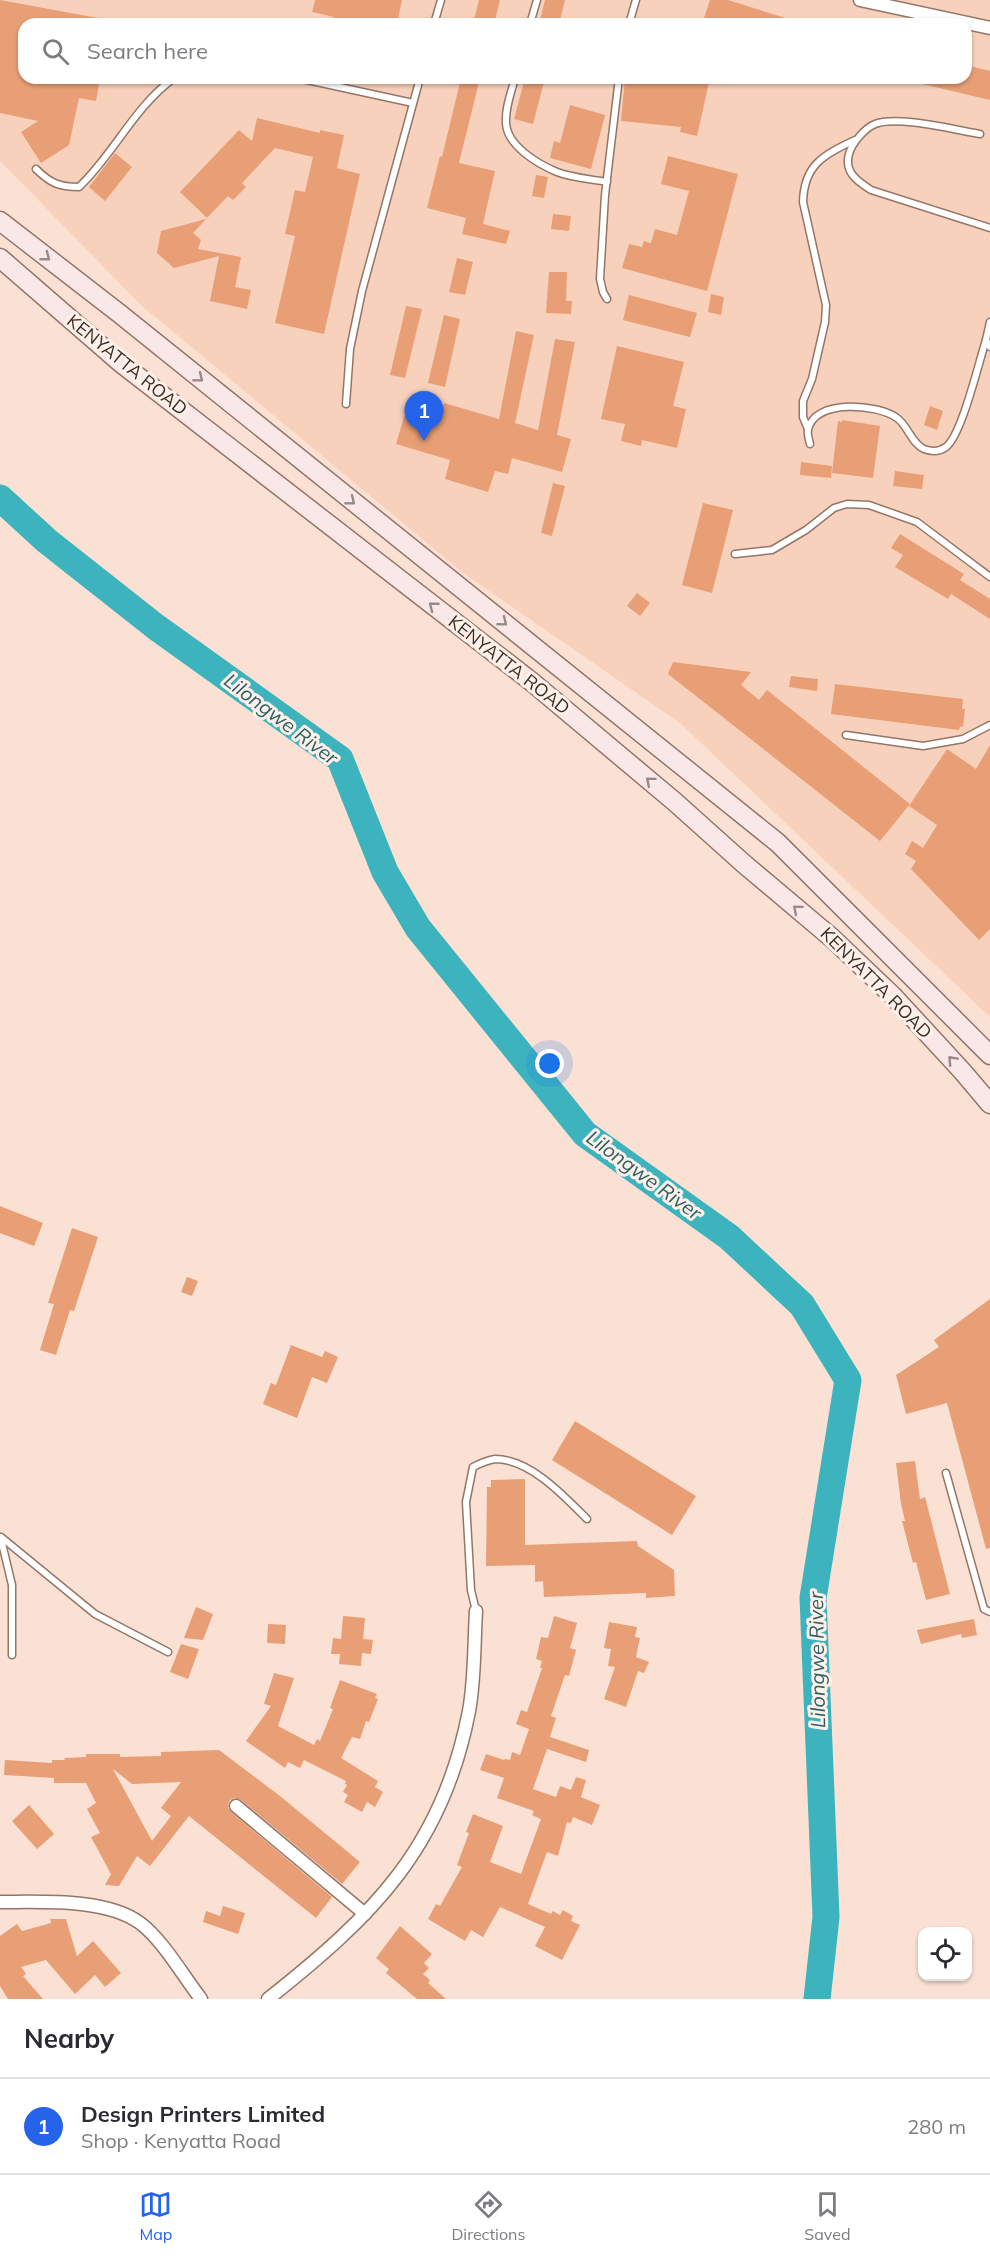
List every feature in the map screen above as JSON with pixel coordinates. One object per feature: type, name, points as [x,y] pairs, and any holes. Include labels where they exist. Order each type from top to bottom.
[{"type":"main road","name":"KENYATTA ROAD","points":[[0,221],[120,314],[778,843],[990,1055]]},
{"type":"main road","name":"KENYATTA ROAD","points":[[0,258],[122,364],[532,682],[675,802],[743,864],[832,938],[892,996],[990,1104]]},
{"type":"street","points":[[866,1],[947,18]]},
{"type":"street","points":[[972,23],[990,27]]},
{"type":"street","points":[[268,1999],[324,1954],[365,1914],[408,1864],[431,1827],[450,1785],[469,1711],[476,1611]]},
{"type":"street","points":[[236,1806],[365,1914]]},
{"type":"street","points":[[0,1902],[86,1906],[118,1911],[129,1916],[152,1933],[201,1999]]},
{"type":"lane","points":[[436,18],[441,0]]},
{"type":"lane","points":[[532,18],[537,0]]},
{"type":"lane","points":[[631,18],[636,0]]},
{"type":"lane","points":[[36,169],[47,180],[60,187],[79,187],[91,176],[134,118],[165,84]]},
{"type":"lane","points":[[326,84],[413,103]]},
{"type":"lane","points":[[346,404],[350,349],[362,291],[418,84]]},
{"type":"lane","points":[[513,84],[506,109],[506,126],[513,141],[530,156],[558,173],[607,182]]},
{"type":"lane","points":[[607,299],[600,279],[607,182],[618,84]]},
{"type":"lane","points":[[810,444],[808,429],[802,417],[803,401],[825,322],[825,305],[803,202],[803,187],[810,170],[832,150],[855,140],[875,123],[900,121],[980,134]]},
{"type":"lane","points":[[855,140],[848,154],[848,166],[855,180],[871,190],[990,228]]},
{"type":"lane","points":[[808,429],[815,417],[831,409],[865,406],[897,417],[921,448],[935,452],[947,446],[963,415],[990,322]]},
{"type":"lane","points":[[986,340],[990,347]]},
{"type":"lane","points":[[735,554],[772,550],[806,530],[834,508],[847,504],[869,505],[917,522],[990,577]]},
{"type":"lane","points":[[846,735],[923,746],[963,739],[990,725]]},
{"type":"lane","points":[[476,1611],[471,1590],[466,1502],[472,1467],[494,1459],[523,1465],[563,1494],[587,1519]]},
{"type":"lane","points":[[946,1473],[984,1609],[990,1612]]},
{"type":"lane","points":[[1,1536],[95,1614],[168,1652]]},
{"type":"lane","points":[[1,1536],[12,1585],[12,1655]]},
{"type":"shaded area","points":[[0,0],[990,0],[990,1017],[680,723],[463,573],[142,306],[0,161]]},
{"type":"building","points":[[0,0],[98,18],[18,18],[18,84],[99,84],[96,101],[79,98],[69,145],[41,163],[21,132],[38,121],[0,113]]},
{"type":"building","points":[[315,0],[402,0],[398,18],[334,18],[312,12]]},
{"type":"building","points":[[479,0],[500,0],[496,18],[474,18]]},
{"type":"building","points":[[545,0],[565,0],[560,18],[540,18]]},
{"type":"building","points":[[710,0],[728,0],[785,18],[704,18]]},
{"type":"building","points":[[972,66],[990,71],[990,100],[922,84],[972,84]]},
{"type":"building","points":[[460,84],[479,84],[459,163],[495,171],[483,224],[510,231],[506,244],[462,234],[466,218],[427,208],[440,156],[442,157]]},
{"type":"building","points":[[523,84],[543,84],[533,124],[514,119]]},
{"type":"building","points":[[624,84],[709,84],[697,136],[680,132],[681,127],[621,121]]},
{"type":"building","points":[[570,105],[605,115],[591,169],[550,158],[554,141],[560,143]]},
{"type":"building","points":[[257,118],[320,133],[320,130],[344,135],[337,168],[360,174],[324,334],[275,323],[295,236],[285,234],[295,190],[305,192],[313,157],[275,148],[242,183],[246,187],[233,200],[228,196],[207,218],[180,192],[239,130],[252,141]]},
{"type":"building","points":[[115,153],[132,167],[105,201],[89,187]]},
{"type":"building","points":[[668,156],[738,174],[707,291],[622,268],[629,244],[642,247],[644,241],[651,243],[655,229],[677,235],[689,191],[661,184]]},
{"type":"building","points":[[536,175],[548,177],[544,198],[532,196]]},
{"type":"building","points":[[553,214],[571,216],[569,231],[551,229]]},
{"type":"building","points":[[206,219],[193,233],[201,240],[198,249],[241,257],[235,287],[251,290],[247,309],[210,301],[219,256],[174,268],[157,253],[161,231]]},
{"type":"building","points":[[457,258],[473,262],[465,295],[449,292]]},
{"type":"building","points":[[549,272],[567,272],[566,301],[572,301],[571,314],[546,313]]},
{"type":"building","points":[[711,294],[724,297],[721,315],[708,312]]},
{"type":"building","points":[[629,295],[697,313],[690,337],[623,320]]},
{"type":"building","points":[[406,306],[422,309],[405,378],[390,375]]},
{"type":"building","points":[[444,315],[460,319],[445,387],[428,383]]},
{"type":"building","points":[[516,331],[534,335],[515,423],[538,430],[555,339],[575,342],[557,435],[571,439],[562,472],[512,458],[508,474],[495,471],[488,492],[445,479],[450,460],[396,444],[406,410],[440,420],[444,403],[499,419]]},
{"type":"building","points":[[617,346],[684,362],[673,406],[686,409],[677,448],[642,440],[641,446],[621,441],[625,424],[601,419]]},
{"type":"building","points":[[930,406],[943,411],[937,430],[924,425]]},
{"type":"building","points":[[842,420],[880,426],[873,478],[832,473],[838,421],[842,422]]},
{"type":"building","points":[[801,462],[832,466],[831,478],[800,475]]},
{"type":"building","points":[[895,471],[924,475],[922,489],[893,486]]},
{"type":"building","points":[[553,483],[565,486],[552,536],[541,533]]},
{"type":"building","points":[[703,503],[733,510],[712,593],[682,585]]},
{"type":"building","points":[[900,534],[964,574],[960,580],[990,599],[990,619],[951,594],[948,599],[895,567],[903,555],[891,548]]},
{"type":"building","points":[[637,593],[650,603],[640,616],[627,606]]},
{"type":"building","points":[[673,662],[751,672],[741,685],[759,700],[767,690],[910,804],[880,841],[668,674]]},
{"type":"building","points":[[791,676],[818,679],[817,691],[789,687]]},
{"type":"building","points":[[835,684],[963,699],[962,709],[965,709],[963,727],[960,726],[959,730],[831,714]]},
{"type":"building","points":[[990,745],[990,929],[979,940],[911,869],[916,861],[905,854],[912,841],[923,848],[937,825],[909,806],[947,749],[976,769]]},
{"type":"building","points":[[0,1206],[43,1223],[34,1246],[0,1233]]},
{"type":"building","points":[[72,1228],[98,1237],[74,1311],[70,1310],[56,1355],[40,1350],[54,1304],[48,1303]]},
{"type":"building","points":[[187,1277],[198,1281],[192,1296],[181,1292]]},
{"type":"building","points":[[990,1299],[990,1548],[986,1549],[947,1403],[906,1414],[896,1375],[939,1347],[934,1340]]},
{"type":"building","points":[[291,1345],[322,1357],[325,1351],[338,1357],[327,1383],[312,1377],[297,1418],[263,1404],[271,1383],[276,1385]]},
{"type":"building","points":[[575,1421],[696,1496],[672,1535],[552,1460]]},
{"type":"building","points":[[915,1461],[920,1499],[925,1497],[950,1594],[926,1600],[902,1521],[905,1521],[896,1463]]},
{"type":"building","points":[[525,1479],[525,1545],[637,1541],[638,1546],[674,1570],[675,1596],[646,1598],[646,1593],[544,1597],[543,1581],[535,1582],[535,1565],[486,1566],[487,1487],[491,1487],[491,1480]]},
{"type":"building","points":[[196,1607],[213,1614],[203,1640],[184,1638]]},
{"type":"building","points":[[343,1616],[365,1618],[363,1639],[373,1640],[371,1654],[362,1653],[361,1666],[339,1664],[340,1654],[331,1654],[333,1638],[341,1639]]},
{"type":"building","points":[[554,1616],[577,1623],[570,1648],[576,1650],[569,1676],[565,1675],[551,1716],[556,1718],[550,1737],[589,1750],[586,1762],[547,1749],[533,1789],[556,1797],[560,1786],[571,1790],[576,1777],[586,1780],[581,1797],[600,1805],[592,1825],[573,1817],[571,1823],[567,1822],[558,1856],[547,1852],[528,1904],[551,1914],[553,1911],[560,1915],[563,1910],[573,1916],[571,1921],[580,1925],[562,1960],[535,1946],[545,1927],[500,1907],[483,1937],[471,1930],[465,1941],[428,1919],[436,1904],[440,1906],[462,1867],[457,1865],[469,1833],[466,1832],[473,1814],[503,1826],[490,1862],[521,1874],[541,1819],[532,1815],[534,1811],[497,1798],[504,1778],[480,1770],[486,1754],[504,1760],[510,1760],[512,1752],[520,1755],[529,1729],[516,1724],[521,1710],[527,1712],[542,1668],[540,1668],[542,1661],[536,1659],[541,1637],[548,1638]]},
{"type":"building","points":[[974,1619],[977,1635],[962,1638],[961,1634],[921,1644],[917,1630]]},
{"type":"building","points":[[609,1622],[637,1627],[635,1637],[640,1638],[636,1657],[649,1662],[644,1673],[638,1671],[626,1707],[604,1699],[615,1667],[608,1666],[611,1649],[604,1648]]},
{"type":"building","points":[[268,1624],[286,1625],[285,1644],[267,1643]]},
{"type":"building","points":[[181,1644],[199,1649],[188,1679],[170,1672]]},
{"type":"building","points":[[274,1673],[294,1678],[278,1726],[314,1745],[317,1739],[320,1741],[333,1709],[330,1708],[340,1680],[377,1694],[375,1698],[378,1699],[369,1722],[366,1721],[360,1739],[352,1737],[341,1758],[378,1781],[375,1787],[383,1792],[375,1807],[367,1802],[362,1812],[344,1802],[348,1795],[343,1792],[347,1785],[346,1781],[304,1760],[300,1768],[288,1762],[285,1768],[246,1741],[271,1706],[264,1704]]},
{"type":"building","points":[[219,1750],[280,1796],[360,1862],[342,1884],[241,1800],[234,1798],[229,1801],[228,1808],[231,1812],[332,1897],[316,1918],[189,1816],[150,1866],[137,1856],[119,1886],[105,1885],[111,1874],[91,1837],[100,1833],[87,1809],[96,1803],[86,1783],[54,1783],[54,1778],[4,1775],[5,1760],[52,1763],[52,1760],[86,1757],[86,1754],[120,1754],[120,1757],[161,1756],[161,1752]],"holes":[[[113,1769],[132,1784],[181,1782],[161,1808],[171,1816],[152,1841]]]},
{"type":"building","points":[[29,1805],[54,1834],[37,1849],[12,1821]]},
{"type":"building","points":[[223,1906],[245,1913],[238,1934],[203,1922],[206,1911],[220,1916]]},
{"type":"building","points":[[50,1919],[66,1919],[77,1956],[93,1941],[121,1973],[105,1987],[95,1975],[75,1994],[46,1960],[21,1967],[26,1974],[23,1976],[43,1999],[8,1999],[0,1986],[0,1936],[17,1924],[22,1931],[51,1923]]},
{"type":"building","points":[[400,1926],[432,1954],[424,1963],[429,1968],[423,1974],[430,1980],[428,1983],[446,1999],[417,1999],[386,1973],[389,1969],[376,1958]]},
{"type":"waterway","name":"Lilongwe River","points":[[0,498],[47,541],[156,627],[340,759],[385,872],[418,928],[585,1134],[729,1237],[802,1305],[848,1380],[813,1598],[826,1917],[817,1999]]},
{"type":"place","name":"Design Printers Limited","points":[[424,441]]}]
